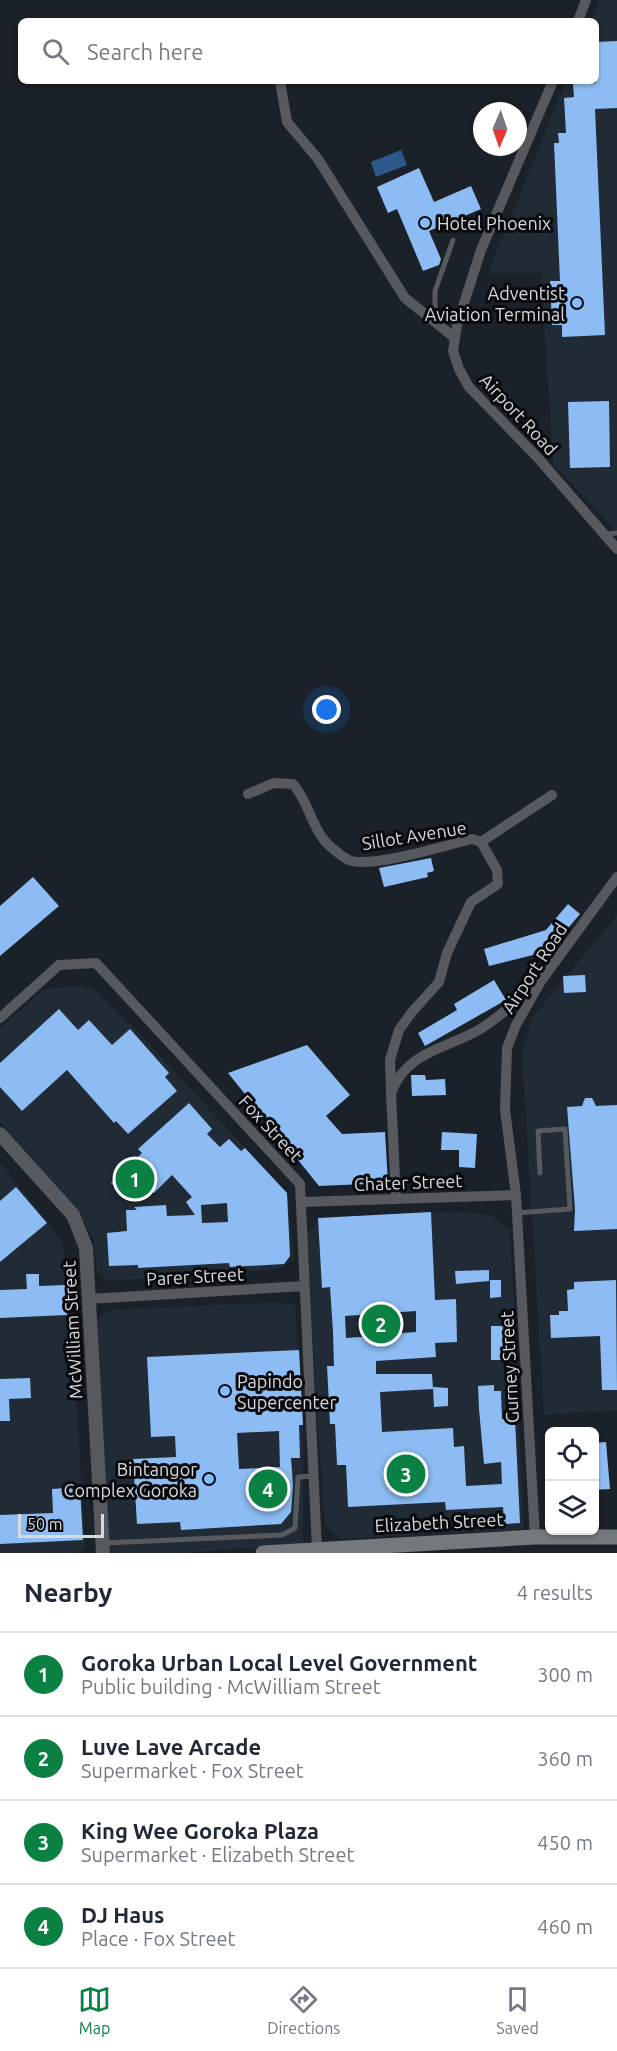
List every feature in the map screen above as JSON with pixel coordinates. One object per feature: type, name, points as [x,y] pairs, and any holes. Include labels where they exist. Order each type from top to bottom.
[{"type":"main road","name":"Elizabeth Street","points":[[263,1553],[382,1549],[535,1537],[617,1537]]},
{"type":"street","points":[[579,18],[586,0]]},
{"type":"street","points":[[281,84],[287,122],[318,159],[405,298],[455,338]]},
{"type":"street","name":"Airport Road","points":[[552,84],[481,250],[457,325],[453,351],[459,369],[469,387],[538,458],[617,549]]},
{"type":"street","name":"Sillot Avenue","points":[[248,794],[274,783],[293,784],[303,796],[325,842],[350,860],[372,861],[471,839],[481,842],[497,870],[498,884],[471,902],[447,953],[439,982],[399,1030],[390,1060],[391,1093]]},
{"type":"street","points":[[481,842],[552,795]]},
{"type":"street","name":"Airport Road","points":[[516,1195],[505,1110],[507,1048],[516,1025],[541,981],[617,877]]},
{"type":"street","name":"Fox Street","points":[[0,1017],[59,965],[96,963],[300,1184],[317,1551]]},
{"type":"street","points":[[396,1198],[391,1093],[397,1078],[409,1065],[422,1056],[481,1028],[541,981]]},
{"type":"street","name":"McWilliam Street","points":[[0,1134],[73,1215],[86,1248],[103,1548]]},
{"type":"street","name":"Chater Street","points":[[302,1202],[516,1195]]},
{"type":"street","name":"Gurney Street","points":[[516,1195],[535,1537]]},
{"type":"street","name":"Parer Street","points":[[88,1299],[304,1286]]},
{"type":"lane","points":[[435,321],[435,291],[453,240]]},
{"type":"lane","points":[[605,535],[617,533]]},
{"type":"lane","points":[[516,1213],[570,1209],[565,1129],[538,1131],[540,1173]]},
{"type":"lane","points":[[103,1548],[282,1535],[295,1528],[298,1477],[315,1476]]},
{"type":"shaded area","points":[[600,0],[617,0],[617,532],[553,464],[541,273],[488,273],[565,84],[599,84],[599,18],[592,18]]},
{"type":"shaded area","points":[[617,915],[617,1410],[544,1415],[522,1054],[532,1018]]},
{"type":"shaded area","points":[[72,985],[96,990],[139,1033],[287,1193],[294,1259],[279,1269],[108,1281],[97,1272],[93,1239],[80,1214],[0,1122],[0,1028],[43,990]]},
{"type":"shaded area","points":[[0,1162],[62,1242],[70,1282],[85,1547],[77,1553],[0,1553]]},
{"type":"shaded area","points":[[455,1212],[490,1215],[510,1229],[524,1529],[341,1539],[325,1525],[307,1235],[318,1219]]},
{"type":"shaded area","points":[[275,1302],[295,1305],[303,1425],[303,1545],[176,1553],[112,1553],[109,1549],[97,1319],[109,1310]]},
{"type":"water","points":[[401,150],[407,165],[376,177],[371,162]]},
{"type":"building","points":[[617,41],[617,108],[595,109],[605,335],[562,337],[562,325],[552,325],[550,281],[560,281],[554,143],[559,143],[558,133],[566,133],[564,98],[574,97],[573,84],[599,84],[599,42]]},
{"type":"building","name":"Hotel Phoenix","points":[[419,168],[434,202],[471,186],[481,209],[429,231],[441,259],[439,265],[423,271],[397,209],[388,213],[377,187]]},
{"type":"building","points":[[609,401],[610,467],[570,468],[568,402]]},
{"type":"building","points":[[431,858],[434,871],[427,873],[428,877],[384,887],[379,868]]},
{"type":"building","points":[[33,877],[59,906],[0,956],[0,906]]},
{"type":"building","points":[[568,904],[580,914],[553,946],[554,951],[542,957],[541,953],[489,966],[484,949],[546,930]]},
{"type":"building","points":[[585,975],[586,992],[564,993],[563,976]]},
{"type":"building","points":[[494,980],[506,1000],[425,1046],[418,1033],[457,1010],[454,1004]]},
{"type":"building","points":[[59,1009],[78,1030],[89,1020],[112,1045],[130,1029],[169,1073],[165,1077],[177,1091],[128,1134],[116,1121],[114,1123],[67,1070],[22,1111],[0,1087],[0,1063]]},
{"type":"building","points":[[307,1045],[350,1095],[326,1116],[342,1134],[385,1132],[388,1183],[319,1186],[228,1073]]},
{"type":"building","points":[[411,1075],[425,1075],[426,1080],[445,1079],[446,1095],[412,1096]]},
{"type":"building","points":[[585,1098],[592,1098],[596,1106],[617,1105],[617,1229],[574,1231],[575,1209],[567,1107],[582,1106]]},
{"type":"building","points":[[189,1103],[212,1129],[207,1134],[220,1147],[229,1139],[241,1151],[245,1148],[287,1193],[290,1256],[284,1264],[230,1267],[229,1263],[138,1268],[138,1265],[109,1266],[107,1233],[127,1231],[126,1210],[137,1210],[134,1207],[166,1205],[167,1216],[195,1215],[186,1202],[192,1197],[172,1175],[154,1193],[143,1182],[126,1198],[111,1183],[142,1153],[138,1149]],"holes":[[[227,1203],[228,1222],[202,1223],[201,1205]]]},
{"type":"building","points":[[442,1132],[477,1134],[475,1168],[459,1167],[459,1150],[441,1150]]},
{"type":"building","points":[[16,1187],[47,1223],[0,1262],[0,1201]]},
{"type":"building","points":[[431,1212],[435,1300],[456,1299],[457,1342],[435,1343],[436,1357],[376,1361],[376,1374],[432,1374],[433,1389],[380,1392],[382,1432],[453,1428],[454,1447],[464,1446],[466,1486],[502,1484],[501,1462],[484,1464],[479,1409],[478,1386],[494,1385],[494,1391],[501,1391],[502,1419],[515,1419],[520,1523],[504,1524],[503,1507],[446,1510],[445,1502],[348,1507],[346,1465],[337,1465],[335,1424],[330,1424],[327,1366],[334,1366],[333,1332],[330,1287],[322,1288],[318,1218]],"holes":[[[416,1311],[416,1332],[388,1334],[387,1313]],[[374,1314],[375,1336],[346,1338],[345,1316]]]},
{"type":"building","points":[[489,1270],[489,1281],[456,1284],[455,1271]]},
{"type":"building","points":[[26,1274],[39,1274],[39,1286],[65,1285],[67,1315],[0,1318],[0,1290],[27,1289]]},
{"type":"building","points":[[490,1280],[501,1280],[501,1297],[490,1298]]},
{"type":"building","points":[[616,1280],[617,1390],[602,1390],[600,1336],[551,1338],[550,1315],[559,1315],[559,1311],[568,1311],[567,1290],[574,1289],[574,1282]]},
{"type":"building","points":[[491,1326],[506,1326],[507,1360],[491,1360]]},
{"type":"building","points":[[299,1350],[303,1425],[299,1425],[300,1458],[291,1458],[293,1486],[291,1512],[281,1524],[181,1530],[180,1522],[137,1524],[133,1459],[176,1457],[175,1436],[151,1437],[147,1357]],"holes":[[[279,1431],[280,1467],[239,1469],[237,1433]]]},
{"type":"building","points":[[30,1378],[31,1398],[9,1399],[10,1421],[0,1421],[0,1379]]},
{"type":"building","points":[[433,1387],[448,1388],[448,1406],[434,1407]]},
{"type":"building","points":[[606,1442],[610,1489],[599,1490],[599,1443]]},
{"type":"building","points":[[80,1487],[83,1540],[0,1544],[0,1515],[53,1513],[52,1489]]},
{"type":"place","name":"Hotel Phoenix","points":[[425,223]]},
{"type":"place","name":"Adventist Aviation Terminal","points":[[577,303]]},
{"type":"place","name":"Goroka Urban Local Level Government","points":[[135,1179]]},
{"type":"place","name":"Luve Lave Arcade","points":[[381,1324]]},
{"type":"place","name":"Papindo Supercenter","points":[[225,1391]]},
{"type":"place","name":"King Wee Goroka Plaza","points":[[406,1474]]},
{"type":"place","name":"Bintangor Complex Goroka","points":[[209,1479]]},
{"type":"place","name":"DJ Haus","points":[[268,1489]]}]
